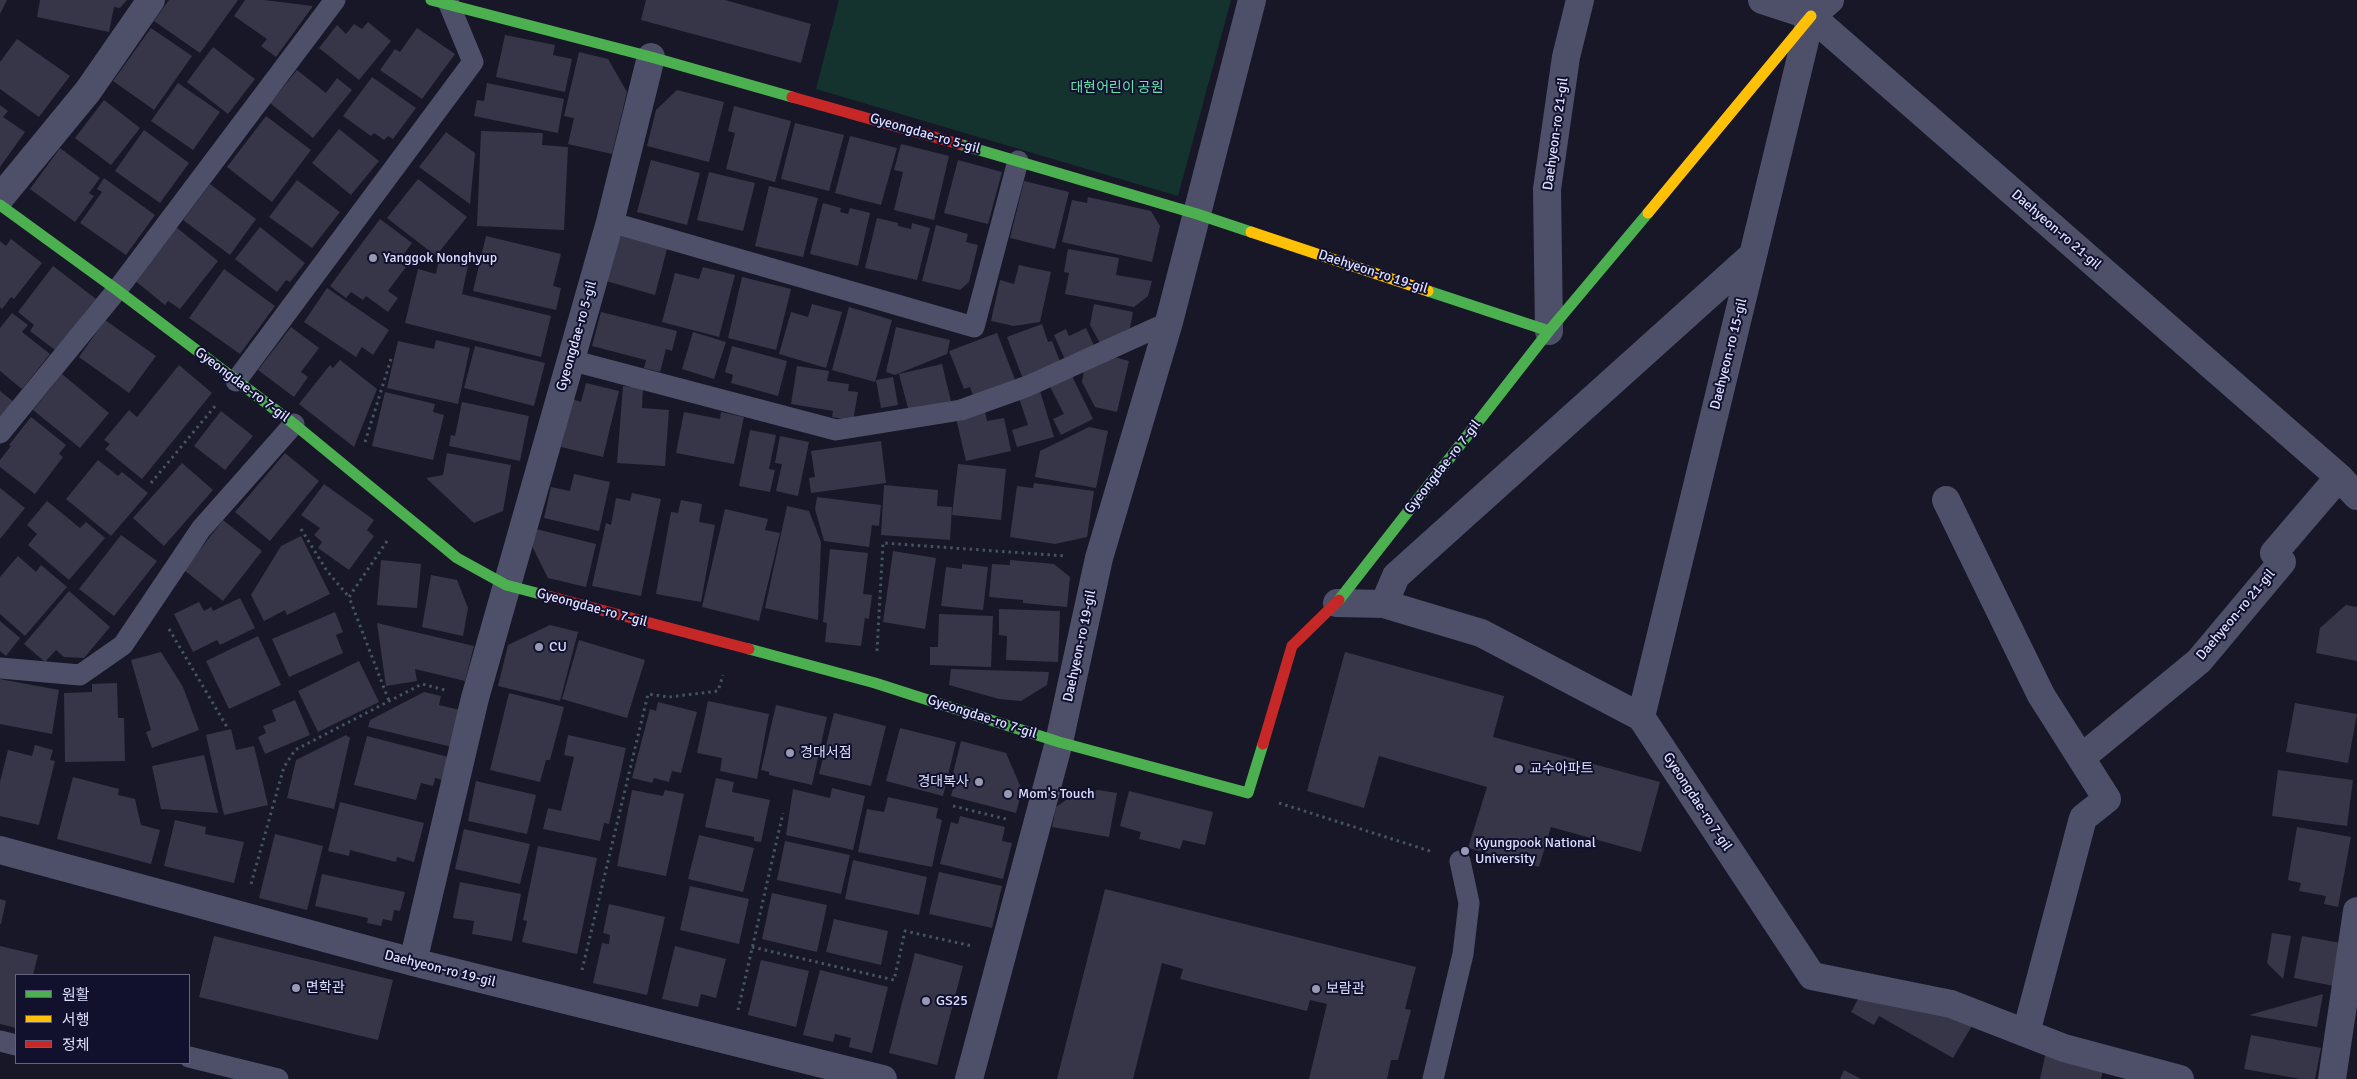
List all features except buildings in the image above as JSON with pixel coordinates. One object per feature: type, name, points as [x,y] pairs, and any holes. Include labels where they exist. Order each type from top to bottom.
[{"type":"street","points":[[0,198],[88,91],[151,0]]},
{"type":"street","name":"Daehyeon-ro 19-gil","points":[[969,1079],[1059,742],[1099,558],[1168,322],[1252,0]]},
{"type":"street","name":"Daehyeon-ro 21-gil","points":[[1549,330],[1547,189],[1566,57],[1580,0]]},
{"type":"street","name":"Daehyeon-ro 21-gil","points":[[1762,0],[1821,8],[2348,487],[2274,552],[2282,562],[2199,661],[2081,758]]},
{"type":"street","name":"Gyeongdae-ro 5-gil","points":[[440,2],[651,58],[1018,160],[1197,214]]},
{"type":"street","name":"Gyeongdae-ro 7-gil","points":[[0,205],[118,290],[294,424],[457,558],[506,585],[875,683],[1059,742],[1248,793],[1292,646],[1337,603],[1549,330],[1821,8]]},
{"type":"street","name":"Daehyeon-ro 15-gil","points":[[1641,717],[1752,256],[1821,8]]},
{"type":"street","name":"Gyeongdae-ro 5-gil","points":[[506,585],[610,222],[651,58]]},
{"type":"street","name":"Daehyeon-ro 19-gil","points":[[1197,214],[1549,330]]},
{"type":"street","points":[[1384,604],[1396,576],[1752,256]]},
{"type":"street","points":[[1946,500],[2040,694],[2107,799],[2083,818],[2026,1033]]},
{"type":"street","points":[[413,962],[475,698],[506,585]]},
{"type":"street","name":"Gyeongdae-ro 7-gil","points":[[1337,603],[1384,604],[1481,633],[1641,717],[1812,976],[1951,1004],[2064,1048],[2180,1079]]},
{"type":"street","name":"Daehyeon-ro 19-gil","points":[[0,850],[413,962],[882,1079]]},
{"type":"street","points":[[2332,1079],[2357,912]]},
{"type":"lane","points":[[0,433],[118,290],[335,0]]},
{"type":"lane","points":[[236,381],[473,62],[440,2]]},
{"type":"lane","points":[[610,222],[974,327],[1018,160]]},
{"type":"lane","points":[[570,360],[836,430],[961,410],[1028,386],[1168,322]]},
{"type":"lane","points":[[0,668],[80,675],[123,645],[200,529],[294,424]]},
{"type":"lane","points":[[1433,1079],[1463,954],[1469,903],[1460,861]]},
{"type":"lane","points":[[0,1041],[15,1045]]},
{"type":"lane","points":[[190,1057],[278,1079]]},
{"type":"path","points":[[354,474],[391,359]]},
{"type":"path","points":[[151,483],[236,381]]},
{"type":"path","points":[[349,597],[380,550],[406,517]]},
{"type":"path","points":[[301,529],[327,570],[349,597],[389,702]]},
{"type":"path","points":[[875,683],[884,543],[1099,558]]},
{"type":"path","points":[[148,609],[170,630],[227,727]]},
{"type":"path","points":[[574,1003],[648,694],[669,697],[718,691],[732,646]]},
{"type":"path","points":[[242,916],[284,767],[295,750],[422,684],[475,698]]},
{"type":"path","points":[[1248,793],[1460,861]]},
{"type":"path","points":[[953,806],[1036,826]]},
{"type":"path","points":[[730,1042],[783,813]]},
{"type":"path","points":[[752,947],[894,980],[905,931],[1002,953]]},
{"type":"green space","name":"대현어린이 공원","points":[[839,0],[1231,0],[1178,196],[816,89]]},
{"type":"traffic: fast","points":[[431,0],[651,57],[792,97]]},
{"type":"traffic: fast","points":[[959,144],[1197,214],[1251,232]]},
{"type":"traffic: fast","points":[[0,205],[117,290],[294,424],[457,558],[506,585],[544,595]]},
{"type":"traffic: fast","points":[[1339,600],[1549,331],[1648,213]]},
{"type":"traffic: fast","points":[[1428,291],[1549,331]]},
{"type":"traffic: fast","points":[[749,649],[875,683],[1059,742],[1248,793],[1263,744]]},
{"type":"traffic: slow","points":[[1648,213],[1811,16]]},
{"type":"traffic: slow","points":[[1251,232],[1428,291]]},
{"type":"traffic: jam","points":[[792,97],[959,144]]},
{"type":"traffic: jam","points":[[544,595],[749,649]]},
{"type":"traffic: jam","points":[[1263,744],[1292,646],[1339,600]]},
{"type":"place","name":"Yanggok Nonghyup","points":[[373,258]]},
{"type":"place","name":"CU","points":[[539,647]]},
{"type":"place","name":"경대서점","points":[[790,753]]},
{"type":"place","name":"교수아파트","points":[[1519,769]]},
{"type":"place","name":"경대복사","points":[[979,782]]},
{"type":"place","name":"Mom's Touch","points":[[1008,794]]},
{"type":"place","name":"Kyungpook National University","points":[[1465,851]]},
{"type":"place","name":"면학관","points":[[296,988]]},
{"type":"place","name":"보람관","points":[[1316,989]]},
{"type":"place","name":"GS25","points":[[926,1001]]}]
